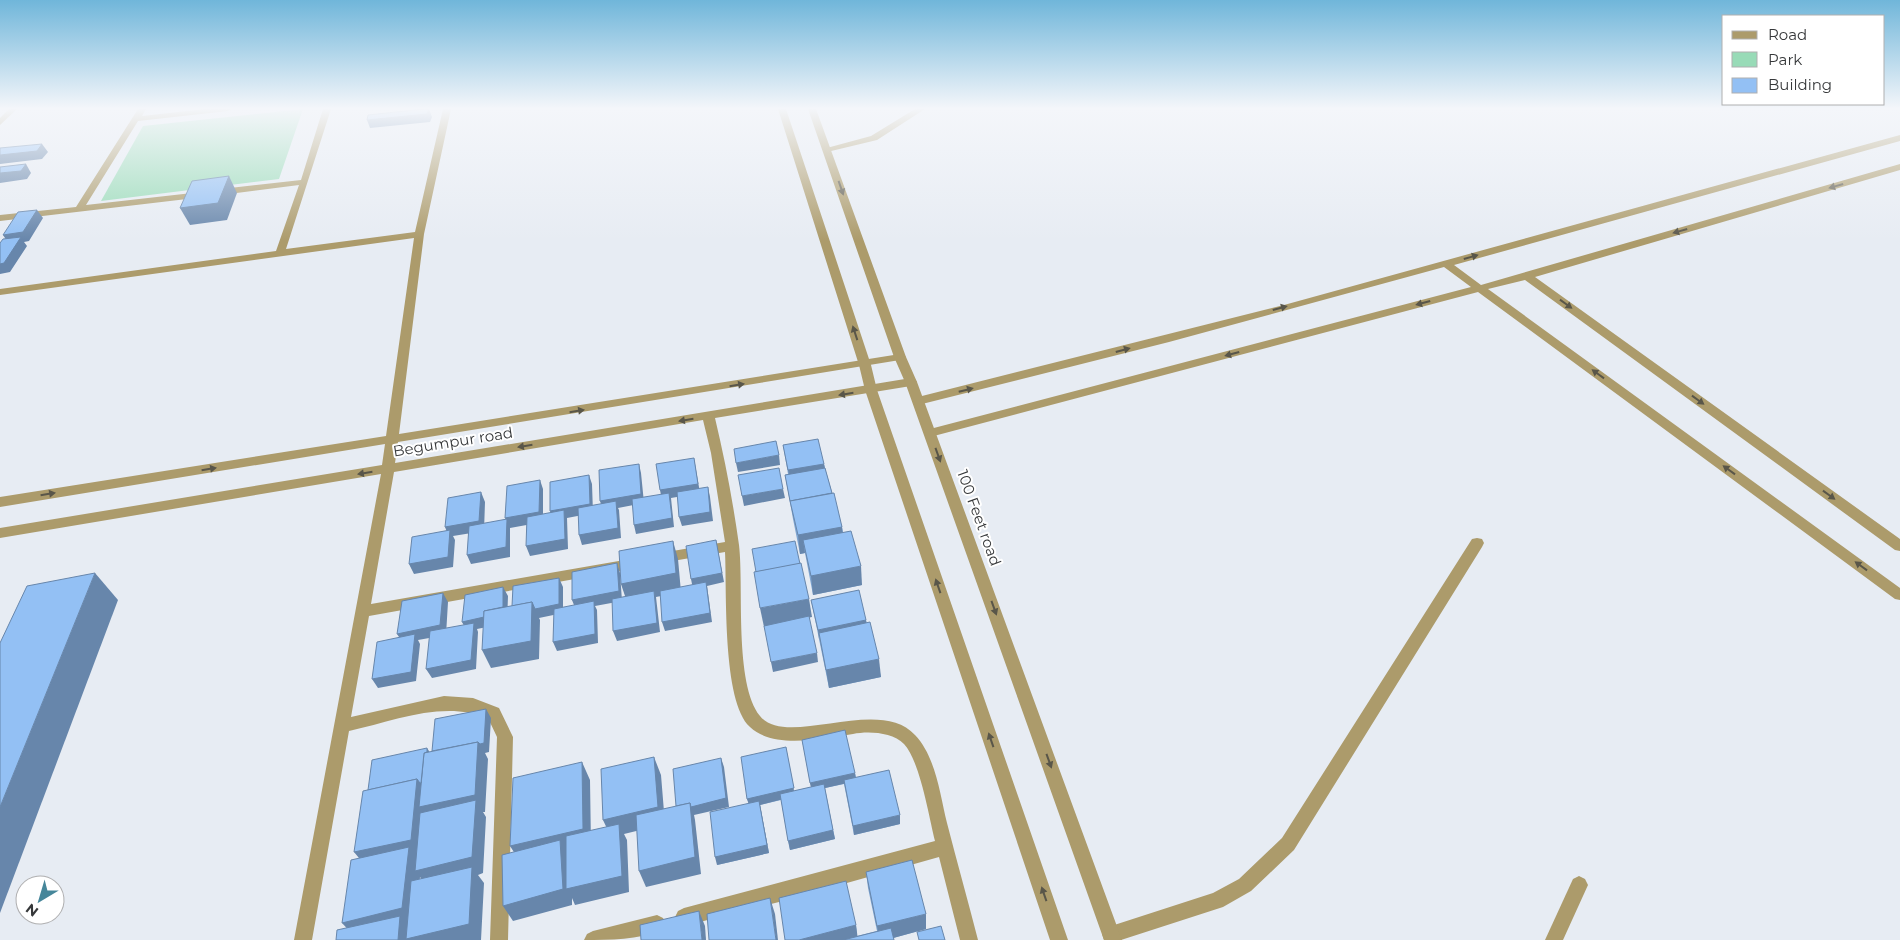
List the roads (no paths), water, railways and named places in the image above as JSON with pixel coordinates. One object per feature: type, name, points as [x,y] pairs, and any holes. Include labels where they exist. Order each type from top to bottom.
[{"type":"street","points":[[79,209],[115,153]]},
{"type":"street","points":[[280,254],[314,153]]},
{"type":"street","points":[[303,940],[388,469],[419,234],[437,153]]},
{"type":"street","points":[[796,153],[865,365],[871,390],[1059,940]]},
{"type":"street","name":"100 Feet road","points":[[828,153],[900,358],[930,433],[1112,937]]},
{"type":"street","points":[[918,401],[1075,364],[1846,153]]},
{"type":"street","points":[[930,433],[1527,276],[1900,167]]},
{"type":"street","points":[[0,218],[305,182]]},
{"type":"street","points":[[0,292],[419,234]]},
{"type":"street","points":[[1446,264],[1900,595]]},
{"type":"street","points":[[1527,276],[1900,546]]},
{"type":"street","name":"Begumpur road","points":[[0,502],[392,441],[900,358]]},
{"type":"street","name":"Begumpur road","points":[[0,533],[911,382]]},
{"type":"street","points":[[708,416],[717,453],[732,546],[738,674],[744,702],[755,722],[772,731],[802,735],[859,726],[890,728],[909,739],[923,762],[969,940]]},
{"type":"street","points":[[1112,937],[1217,901],[1244,885],[1288,844],[1477,543]]},
{"type":"street","points":[[363,611],[732,546]]},
{"type":"street","points":[[342,726],[444,703],[473,705],[494,713],[505,737],[499,940]]},
{"type":"street","points":[[592,940],[783,892],[944,847]]},
{"type":"street","points":[[1554,940],[1579,885]]}]
